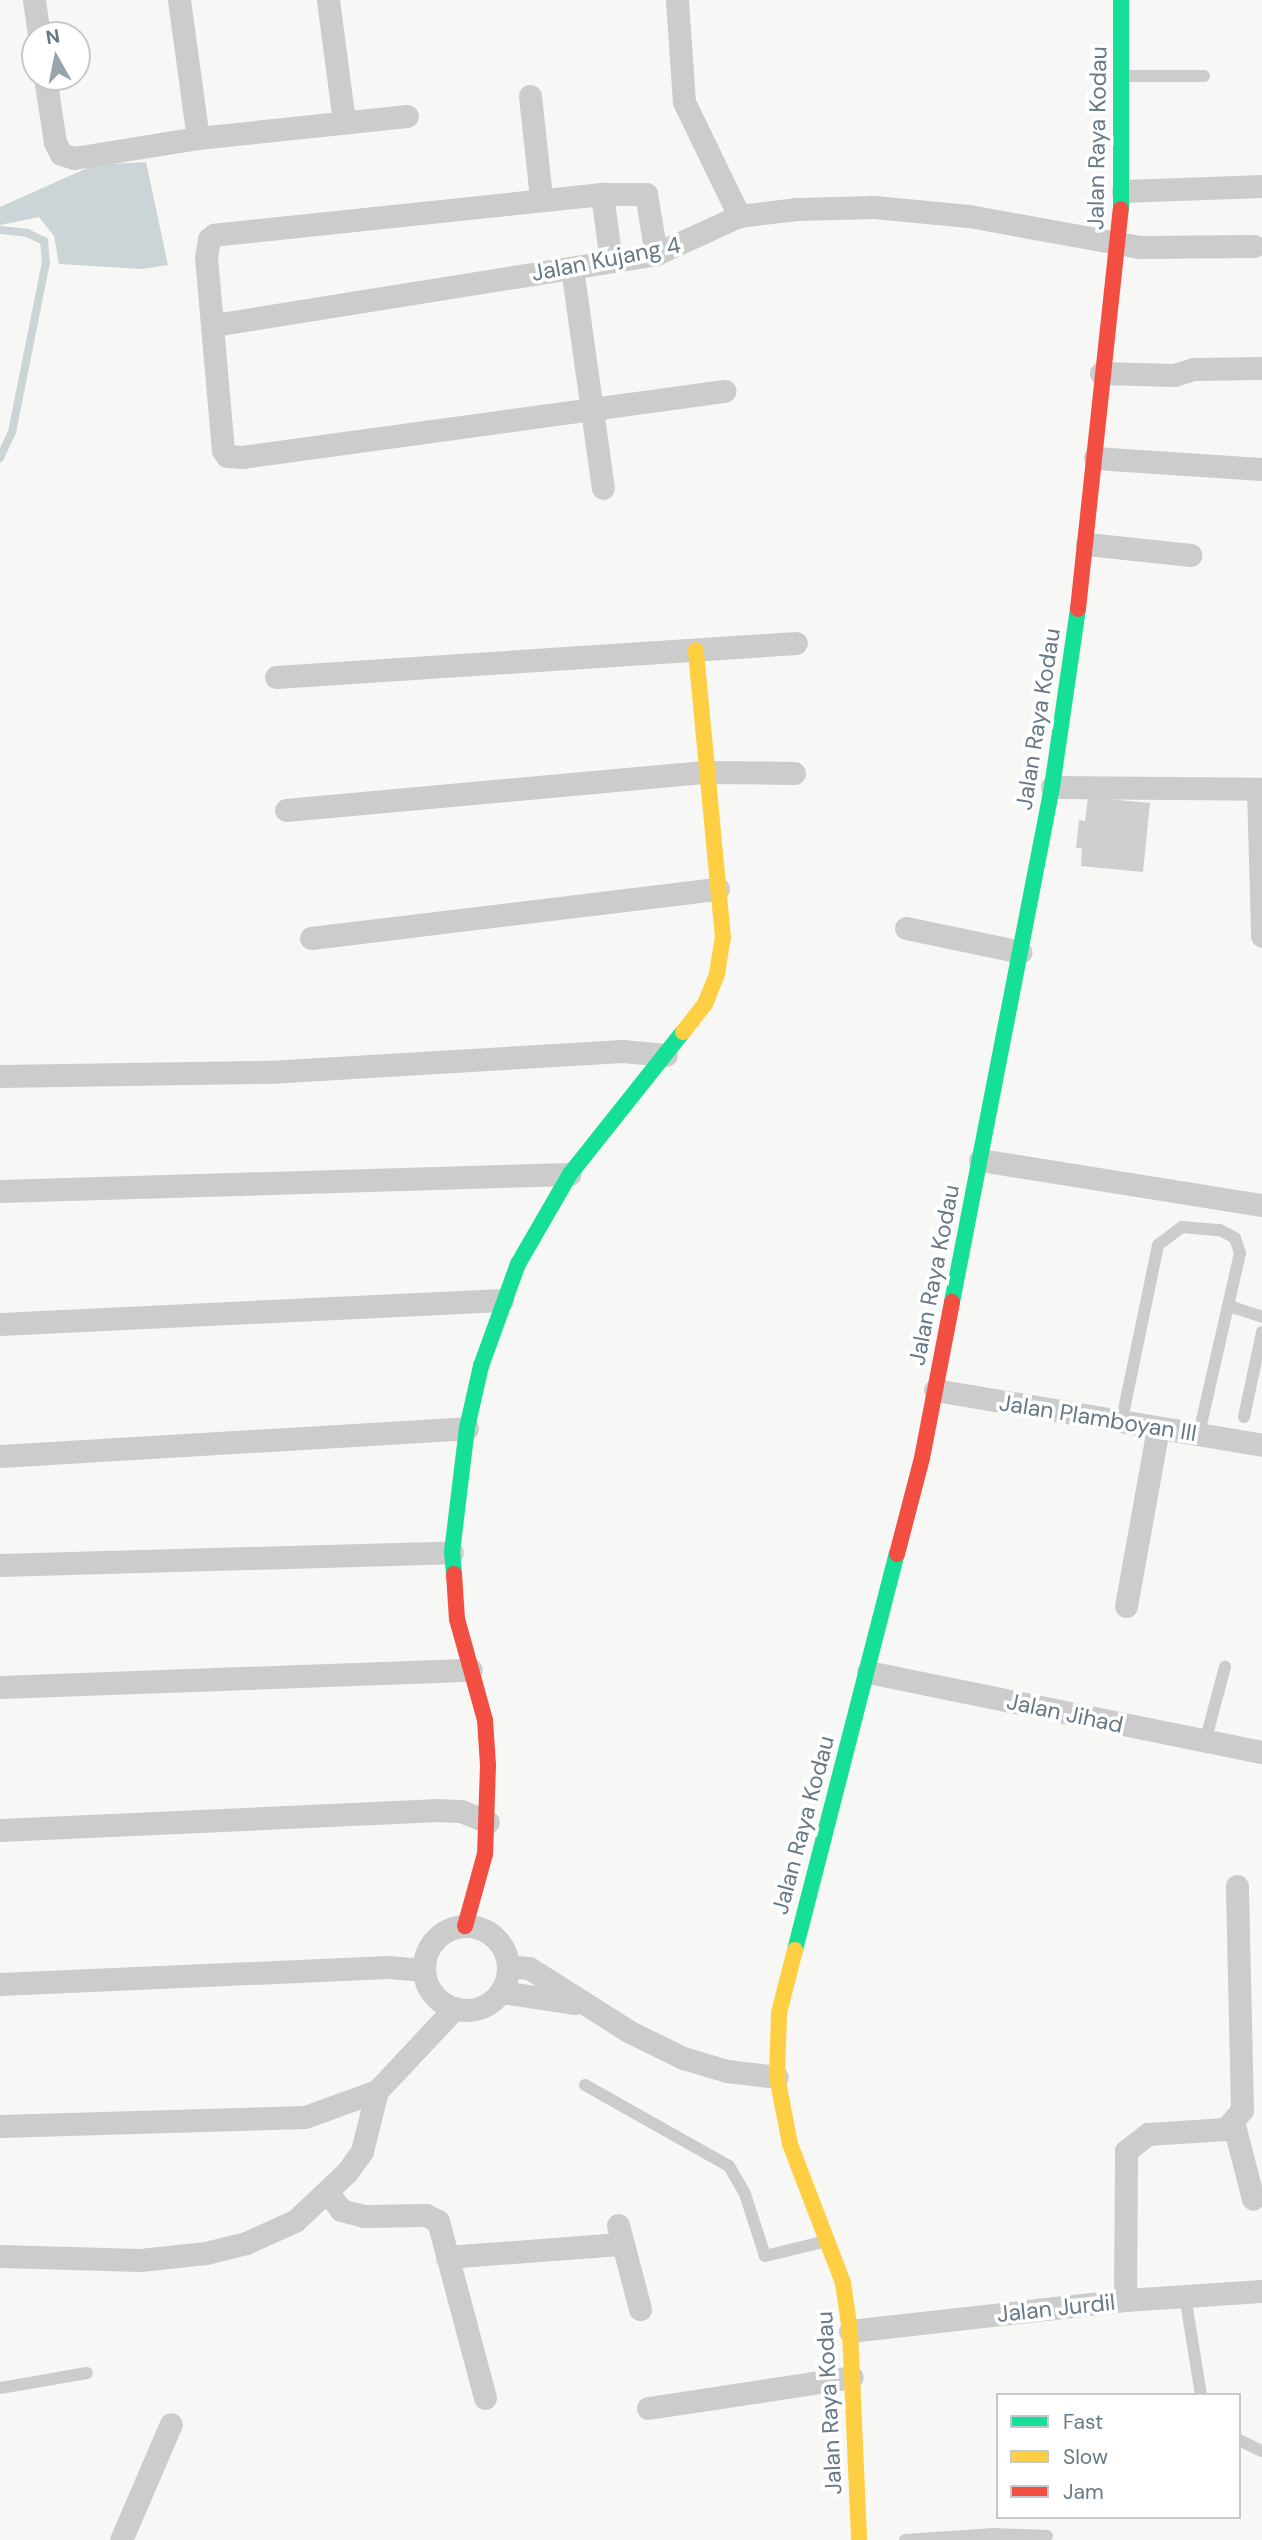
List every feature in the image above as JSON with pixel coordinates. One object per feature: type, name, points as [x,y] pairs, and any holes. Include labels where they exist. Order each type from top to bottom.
[{"type":"street","points":[[34,0],[37,21]]},
{"type":"street","points":[[179,0],[198,138]]},
{"type":"street","points":[[328,0],[344,122]]},
{"type":"street","points":[[677,0],[684,102],[739,216]]},
{"type":"street","name":"Jalan Raya Kodau","points":[[859,2540],[850,2331],[831,2240],[790,2144],[777,2077],[779,2013],[787,1969],[868,1672],[935,1390],[1052,787],[1087,544],[1101,373],[1124,191],[1121,0]]},
{"type":"street","points":[[48,91],[61,154],[74,158],[198,138],[407,116]]},
{"type":"street","points":[[530,96],[541,197]]},
{"type":"street","points":[[1124,191],[1262,186]]},
{"type":"street","points":[[602,194],[611,261]]},
{"type":"street","points":[[656,254],[646,194],[541,197],[215,235],[206,246],[223,450],[227,456],[725,391]]},
{"type":"street","name":"Jalan Kujang 4","points":[[214,325],[656,254],[739,216],[874,207],[969,216],[1117,244],[1254,246]]},
{"type":"street","points":[[572,268],[603,488]]},
{"type":"street","points":[[1101,373],[1174,375],[1194,369],[1262,368]]},
{"type":"street","points":[[1095,458],[1262,468]]},
{"type":"street","points":[[1087,544],[1190,555]]},
{"type":"street","points":[[276,677],[796,643]]},
{"type":"street","points":[[465,1926],[485,1854],[488,1822],[485,1720],[457,1619],[452,1552],[467,1427],[502,1300],[518,1264],[570,1174],[705,1004],[717,974],[723,938],[705,772],[696,650]]},
{"type":"street","points":[[286,810],[705,772],[794,773]]},
{"type":"street","points":[[1052,787],[1260,789],[1262,936]]},
{"type":"street","points":[[311,938],[718,889]]},
{"type":"street","points":[[906,928],[1021,953]]},
{"type":"street","points":[[0,1076],[269,1072],[622,1051],[666,1055]]},
{"type":"street","points":[[980,1160],[1262,1205]]},
{"type":"street","points":[[0,1191],[570,1174]]},
{"type":"street","points":[[0,1325],[502,1300]]},
{"type":"street","name":"Jalan Plamboyan III","points":[[935,1390],[1121,1424],[1262,1445]]},
{"type":"street","points":[[0,1457],[467,1427]]},
{"type":"street","points":[[1126,1606],[1158,1429]]},
{"type":"street","points":[[0,1565],[452,1552]]},
{"type":"street","points":[[0,1687],[471,1670]]},
{"type":"street","name":"Jalan Jihad","points":[[868,1672],[1262,1752]]},
{"type":"street","points":[[0,1830],[435,1810],[461,1811],[488,1822]]},
{"type":"street","points":[[1125,2300],[1126,2151],[1147,2134],[1226,2130],[1234,2125],[1242,2110],[1237,1886]]},
{"type":"street","points":[[465,1926],[490,1933],[500,1942],[509,1966],[502,1992],[481,2007],[455,2008],[433,1994],[424,1969],[431,1944],[452,1928],[465,1926]]},
{"type":"street","points":[[509,1966],[529,1968],[583,2004],[683,2058],[727,2071],[777,2077]]},
{"type":"street","points":[[0,1984],[388,1967],[424,1969]]},
{"type":"street","points":[[502,1992],[583,2004]]},
{"type":"street","points":[[0,2126],[305,2117],[377,2091],[455,2008]]},
{"type":"street","points":[[0,2256],[140,2260],[206,2253],[246,2243],[295,2221],[327,2192],[362,2151],[377,2091]]},
{"type":"street","points":[[1234,2125],[1253,2199]]},
{"type":"street","points":[[327,2192],[341,2210],[363,2216],[426,2215],[438,2221],[485,2398]]},
{"type":"street","points":[[447,2257],[619,2235],[640,2309]]},
{"type":"street","name":"Jalan Jurdil","points":[[850,2331],[1125,2300],[1262,2291]]},
{"type":"street","points":[[648,2408],[852,2377]]},
{"type":"street","points":[[121,2540],[171,2424]]},
{"type":"lane","points":[[1123,76],[1204,76]]},
{"type":"lane","points":[[1121,1424],[1158,1245],[1189,1226],[1220,1230],[1235,1238],[1240,1252],[1199,1434]]},
{"type":"lane","points":[[1229,1306],[1262,1317]]},
{"type":"lane","points":[[1244,1417],[1262,1332]]},
{"type":"lane","points":[[1205,1742],[1225,1667]]},
{"type":"lane","points":[[585,2085],[729,2166],[745,2194],[765,2256],[831,2240]]},
{"type":"lane","points":[[1185,2296],[1201,2393]]},
{"type":"lane","points":[[0,2388],[87,2373]]},
{"type":"lane","points":[[1241,2442],[1262,2451]]},
{"type":"lane","points":[[905,2540],[1047,2536]]},
{"type":"shaded area","points":[[146,162],[168,265],[142,269],[59,264],[54,236],[39,217],[0,225],[0,207],[94,165]]},
{"type":"building","points":[[1088,797],[1150,803],[1143,872],[1081,866],[1082,848],[1076,848],[1079,820],[1085,821]]},
{"type":"waterway","points":[[0,230],[27,233],[44,241],[46,262],[12,432],[0,458]]},
{"type":"traffic: fast","points":[[1121,0],[1121,209]]},
{"type":"traffic: fast","points":[[952,1302],[1052,787],[1078,609]]},
{"type":"traffic: fast","points":[[454,1574],[452,1552],[467,1428],[481,1366],[518,1264],[570,1174],[683,1032]]},
{"type":"traffic: fast","points":[[795,1950],[897,1554]]},
{"type":"traffic: slow","points":[[683,1032],[705,1004],[717,974],[723,938],[696,650]]},
{"type":"traffic: slow","points":[[795,1950],[779,2013],[777,2077],[790,2144],[843,2283],[850,2331],[859,2540]]},
{"type":"traffic: jam","points":[[1078,609],[1121,209]]},
{"type":"traffic: jam","points":[[897,1554],[922,1458],[952,1302]]},
{"type":"traffic: jam","points":[[454,1574],[457,1619],[485,1720],[488,1765],[485,1854],[465,1926]]}]
